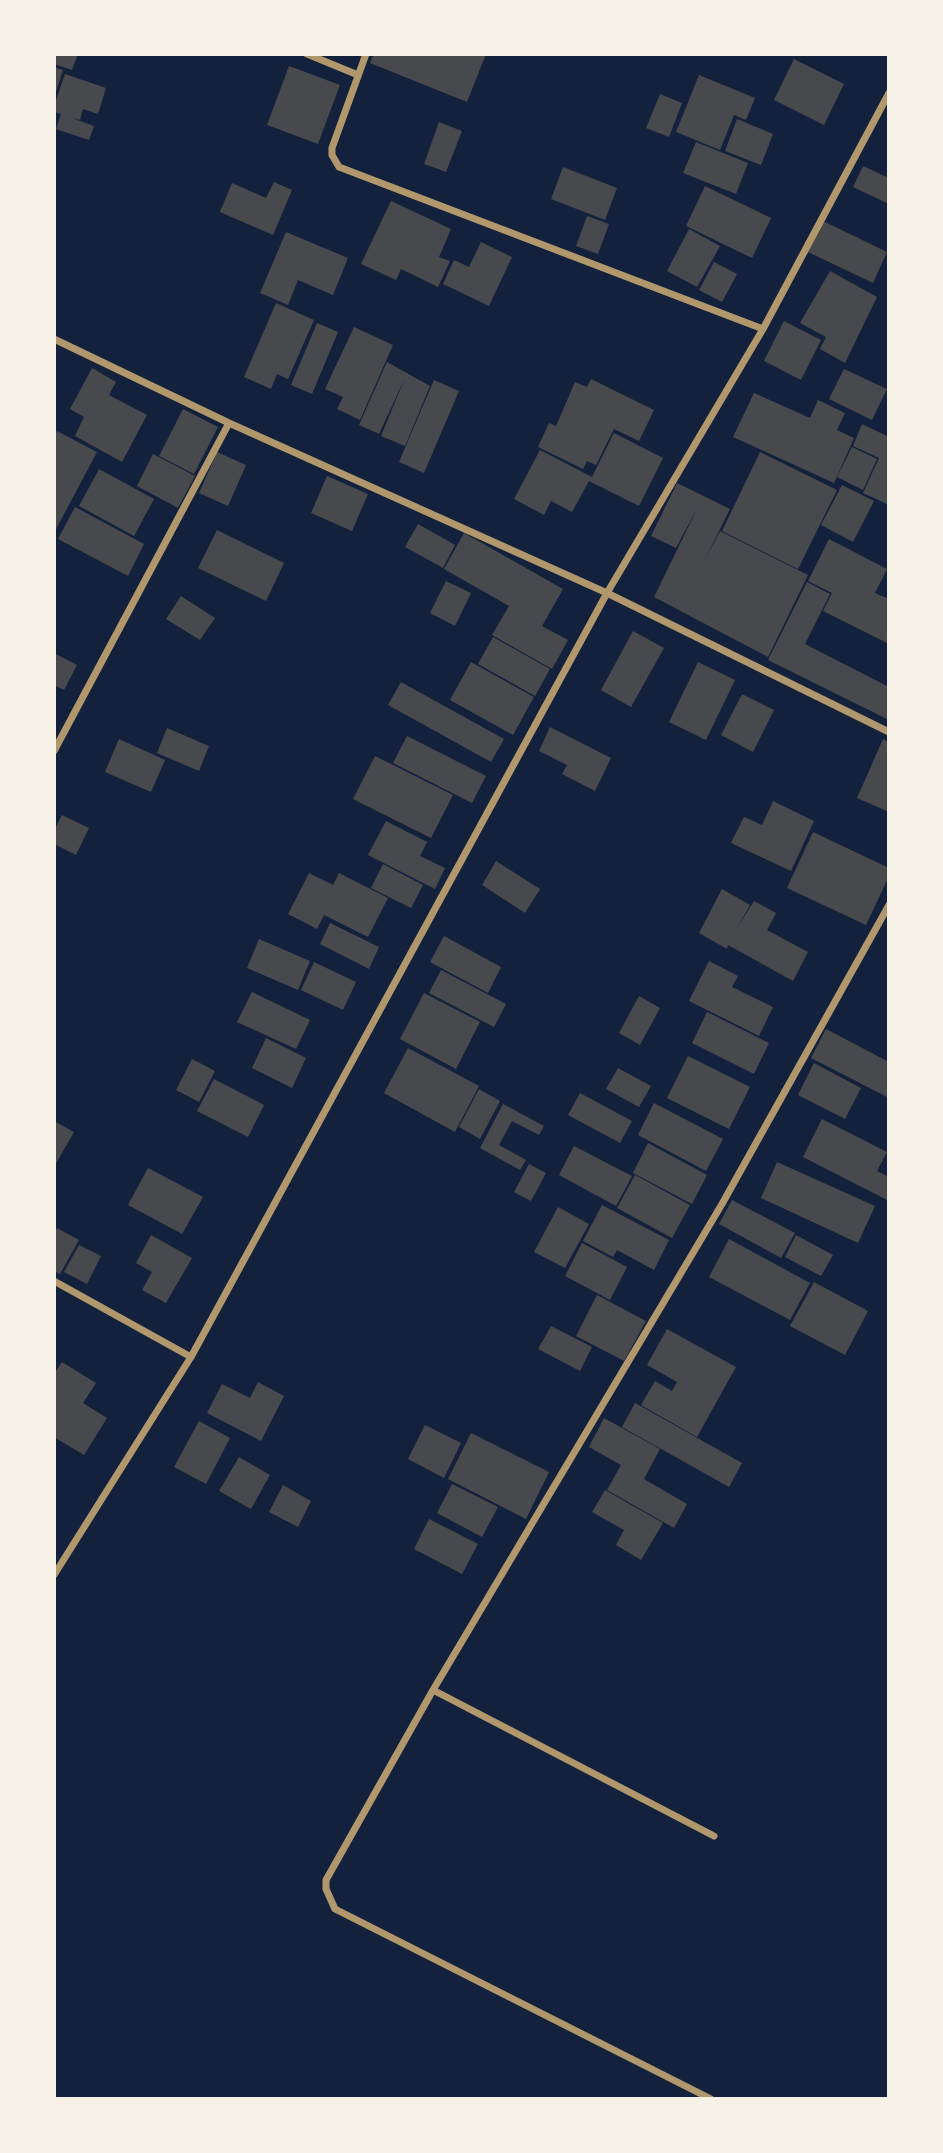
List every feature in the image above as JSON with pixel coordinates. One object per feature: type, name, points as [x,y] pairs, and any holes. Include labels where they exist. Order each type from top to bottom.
[{"type":"street","points":[[307,54],[358,75]]},
{"type":"street","points":[[366,54],[332,148],[331,155],[339,167],[763,329]]},
{"type":"street","points":[[54,1574],[191,1357],[607,593],[763,329],[889,93]]},
{"type":"street","points":[[54,339],[229,423],[607,593],[889,732]]},
{"type":"street","points":[[54,751],[229,423]]},
{"type":"street","points":[[711,2099],[335,1909],[329,1899],[326,1880],[433,1690],[722,1204],[889,905]]},
{"type":"street","points":[[54,1281],[191,1357]]},
{"type":"street","points":[[433,1690],[714,1836]]},
{"type":"building","points":[[54,54],[78,54],[72,70],[54,64]]},
{"type":"building","points":[[374,54],[486,54],[467,102],[370,63]]},
{"type":"building","points":[[794,59],[844,84],[824,125],[774,100]]},
{"type":"building","points":[[289,66],[340,85],[318,144],[267,125]]},
{"type":"building","points":[[54,67],[63,70],[55,95],[54,95]]},
{"type":"building","points":[[65,74],[106,88],[98,114],[83,109],[80,120],[72,118],[94,126],[89,140],[56,129],[61,114],[54,112],[54,106]]},
{"type":"building","points":[[699,75],[755,98],[746,120],[734,115],[720,150],[676,132]]},
{"type":"building","points":[[660,94],[682,103],[669,137],[646,128]]},
{"type":"building","points":[[737,119],[773,134],[761,165],[725,151]]},
{"type":"building","points":[[439,122],[462,131],[446,172],[424,164]]},
{"type":"building","points":[[696,142],[748,163],[736,194],[683,173]]},
{"type":"building","points":[[863,166],[889,178],[889,204],[853,187]]},
{"type":"building","points":[[563,167],[617,188],[605,220],[551,199]]},
{"type":"building","points":[[274,182],[292,190],[273,235],[220,212],[232,183],[266,198]]},
{"type":"building","points":[[705,186],[771,218],[752,258],[686,226]]},
{"type":"building","points":[[391,201],[451,229],[439,257],[450,261],[438,287],[401,269],[396,280],[361,264]]},
{"type":"building","points":[[587,216],[609,224],[598,254],[576,246]]},
{"type":"building","points":[[823,221],[887,252],[873,283],[808,252]]},
{"type":"building","points":[[689,229],[720,246],[697,287],[667,271]]},
{"type":"building","points":[[286,232],[348,258],[333,295],[298,280],[288,305],[260,293]]},
{"type":"building","points":[[481,242],[512,257],[489,306],[443,284],[454,260],[469,267]]},
{"type":"building","points":[[714,262],[737,274],[722,302],[699,290]]},
{"type":"building","points":[[830,271],[877,297],[845,363],[820,349],[826,337],[800,323]]},
{"type":"building","points":[[276,303],[314,320],[288,379],[277,374],[271,389],[244,377]]},
{"type":"building","points":[[784,321],[821,340],[801,380],[764,361]]},
{"type":"building","points":[[317,323],[338,332],[312,394],[291,385]]},
{"type":"building","points":[[354,327],[393,345],[360,420],[337,409],[343,397],[325,389]]},
{"type":"building","points":[[387,362],[430,386],[405,446],[381,436],[405,378],[379,434],[359,425]]},
{"type":"building","points":[[92,368],[116,382],[109,395],[147,415],[122,462],[75,436],[84,417],[70,409]]},
{"type":"building","points":[[844,369],[887,389],[872,420],[829,399]]},
{"type":"building","points":[[591,379],[654,410],[639,441],[614,429],[596,465],[587,461],[583,469],[538,447],[549,423],[556,426],[575,382],[587,387]]},
{"type":"building","points":[[434,380],[459,391],[424,473],[399,462]]},
{"type":"building","points":[[754,393],[810,418],[818,400],[845,413],[837,430],[854,438],[834,483],[733,437]]},
{"type":"building","points":[[183,409],[218,427],[194,474],[159,456]]},
{"type":"building","points":[[862,424],[889,437],[889,505],[863,493],[879,458],[853,446]]},
{"type":"building","points":[[57,431],[97,452],[54,533],[54,436]]},
{"type":"building","points":[[614,433],[663,458],[639,506],[589,481],[572,512],[551,501],[544,515],[514,499],[540,450],[592,477]]},
{"type":"building","points":[[852,447],[877,459],[863,490],[837,477]]},
{"type":"building","points":[[217,452],[246,465],[228,506],[199,493]]},
{"type":"building","points":[[760,452],[837,490],[798,569],[722,531]]},
{"type":"building","points":[[153,454],[195,476],[178,508],[137,486]]},
{"type":"building","points":[[99,469],[154,499],[134,536],[79,506]]},
{"type":"building","points":[[327,476],[368,494],[352,531],[311,513]]},
{"type":"building","points":[[677,483],[730,509],[704,561],[720,531],[808,575],[768,657],[654,597],[698,507],[676,548],[651,536]]},
{"type":"building","points":[[842,485],[874,501],[853,542],[821,525]]},
{"type":"building","points":[[75,507],[144,544],[128,576],[58,539]]},
{"type":"building","points":[[418,524],[455,545],[443,568],[405,547]]},
{"type":"building","points":[[217,530],[284,563],[266,601],[198,568]]},
{"type":"building","points":[[464,533],[563,589],[542,626],[568,640],[552,669],[492,635],[509,606],[444,569]]},
{"type":"building","points":[[829,539],[887,569],[875,593],[889,599],[889,644],[823,611],[832,593],[808,581]]},
{"type":"building","points":[[446,581],[471,593],[455,626],[430,613]]},
{"type":"building","points":[[807,582],[830,594],[805,644],[889,687],[889,720],[768,660]]},
{"type":"building","points":[[181,596],[215,618],[200,640],[166,619]]},
{"type":"building","points":[[633,631],[664,648],[631,707],[601,690]]},
{"type":"building","points":[[493,637],[550,669],[535,696],[478,664]]},
{"type":"building","points":[[54,653],[77,665],[64,690],[54,685]]},
{"type":"building","points":[[471,662],[534,697],[513,735],[450,700]]},
{"type":"building","points":[[698,662],[735,680],[706,740],[669,722]]},
{"type":"building","points":[[401,682],[504,739],[491,762],[388,705]]},
{"type":"building","points":[[742,694],[774,710],[753,752],[721,735]]},
{"type":"building","points":[[550,727],[611,758],[595,791],[562,774],[567,765],[539,751]]},
{"type":"building","points":[[167,728],[209,746],[199,771],[157,753]]},
{"type":"building","points":[[407,736],[486,776],[472,803],[393,763]]},
{"type":"building","points":[[119,739],[165,760],[151,792],[105,772]]},
{"type":"building","points":[[883,739],[889,742],[889,812],[857,798]]},
{"type":"building","points":[[375,756],[453,795],[431,838],[353,799]]},
{"type":"building","points":[[773,801],[814,821],[791,871],[731,843],[744,817],[762,825]]},
{"type":"building","points":[[62,815],[89,828],[76,855],[54,844],[54,831]]},
{"type":"building","points":[[386,821],[427,842],[420,856],[445,868],[435,889],[368,855]]},
{"type":"building","points":[[813,832],[889,868],[889,876],[866,925],[787,888]]},
{"type":"building","points":[[496,861],[540,889],[525,913],[482,885]]},
{"type":"building","points":[[383,864],[423,885],[411,908],[371,888]]},
{"type":"building","points":[[309,873],[333,885],[339,873],[388,898],[368,937],[324,915],[317,929],[288,914]]},
{"type":"building","points":[[722,889],[750,905],[737,928],[754,901],[776,913],[767,930],[808,952],[793,981],[728,945],[727,949],[699,933]]},
{"type":"building","points":[[330,923],[379,947],[369,969],[320,944]]},
{"type":"building","points":[[444,936],[501,967],[488,993],[430,962]]},
{"type":"building","points":[[259,939],[310,961],[298,990],[247,968]]},
{"type":"building","points":[[709,961],[738,976],[732,987],[773,1007],[759,1036],[689,1001]]},
{"type":"building","points":[[314,962],[356,982],[343,1010],[301,990]]},
{"type":"building","points":[[441,970],[506,1004],[494,1027],[429,993]]},
{"type":"building","points":[[252,992],[310,1020],[296,1049],[237,1022]]},
{"type":"building","points":[[424,993],[480,1022],[456,1069],[400,1039]]},
{"type":"building","points":[[639,996],[660,1008],[640,1045],[619,1033]]},
{"type":"building","points":[[707,1012],[769,1043],[754,1074],[692,1043]]},
{"type":"building","points":[[826,1029],[889,1062],[889,1098],[811,1058]]},
{"type":"building","points":[[266,1038],[306,1058],[292,1088],[252,1068]]},
{"type":"building","points":[[408,1048],[479,1086],[455,1132],[384,1093]]},
{"type":"building","points":[[688,1056],[750,1087],[729,1129],[667,1098]]},
{"type":"building","points":[[192,1059],[215,1071],[199,1102],[176,1090]]},
{"type":"building","points":[[814,1063],[861,1088],[845,1119],[798,1095]]},
{"type":"building","points":[[618,1068],[651,1086],[639,1107],[606,1089]]},
{"type":"building","points":[[214,1079],[264,1105],[248,1137],[197,1111]]},
{"type":"building","points":[[479,1089],[500,1101],[480,1139],[459,1127]]},
{"type":"building","points":[[580,1093],[632,1121],[620,1143],[568,1115]]},
{"type":"building","points":[[654,1103],[723,1139],[706,1171],[638,1135]]},
{"type":"building","points":[[503,1104],[544,1126],[539,1135],[512,1121],[499,1145],[526,1160],[520,1170],[480,1148]]},
{"type":"building","points":[[822,1119],[887,1152],[877,1171],[889,1177],[889,1201],[803,1157]]},
{"type":"building","points":[[54,1121],[74,1132],[54,1167]]},
{"type":"building","points":[[648,1143],[707,1175],[692,1204],[633,1173]]},
{"type":"building","points":[[574,1146],[632,1176],[616,1206],[559,1175]]},
{"type":"building","points":[[777,1162],[875,1206],[858,1243],[761,1198]]},
{"type":"building","points":[[529,1164],[546,1173],[531,1201],[514,1192]]},
{"type":"building","points":[[148,1168],[203,1197],[182,1234],[128,1205]]},
{"type":"building","points":[[635,1175],[690,1205],[672,1238],[617,1208]]},
{"type":"building","points":[[732,1200],[795,1233],[781,1258],[719,1224]]},
{"type":"building","points":[[602,1205],[669,1240],[654,1270],[617,1250],[613,1257],[583,1241]]},
{"type":"building","points":[[558,1207],[589,1224],[565,1268],[534,1252]]},
{"type":"building","points":[[57,1228],[79,1240],[60,1274],[54,1271],[54,1233]]},
{"type":"building","points":[[151,1235],[192,1258],[166,1303],[142,1290],[152,1272],[136,1263]]},
{"type":"building","points":[[796,1235],[833,1255],[821,1276],[785,1257]]},
{"type":"building","points":[[729,1239],[810,1283],[790,1320],[709,1277]]},
{"type":"building","points":[[582,1243],[627,1267],[610,1300],[565,1276]]},
{"type":"building","points":[[79,1245],[101,1256],[87,1284],[64,1272]]},
{"type":"building","points":[[814,1282],[868,1311],[845,1355],[790,1326]]},
{"type":"building","points":[[597,1295],[646,1321],[624,1361],[576,1336]]},
{"type":"building","points":[[551,1326],[592,1347],[580,1371],[538,1349]]},
{"type":"building","points":[[667,1329],[736,1367],[697,1437],[641,1405],[655,1381],[672,1391],[677,1382],[647,1365]]},
{"type":"building","points":[[62,1362],[96,1383],[83,1403],[107,1418],[84,1455],[54,1437],[54,1374]]},
{"type":"building","points":[[258,1382],[284,1396],[261,1441],[207,1413],[222,1384],[250,1398]]},
{"type":"building","points":[[635,1403],[742,1463],[729,1487],[622,1427]]},
{"type":"building","points":[[604,1418],[660,1449],[644,1479],[687,1504],[674,1528],[607,1490],[621,1465],[589,1447]]},
{"type":"building","points":[[199,1421],[230,1438],[206,1484],[174,1467]]},
{"type":"building","points":[[425,1425],[461,1443],[444,1478],[408,1459]]},
{"type":"building","points":[[471,1433],[549,1472],[526,1519],[448,1479]]},
{"type":"building","points":[[239,1457],[270,1475],[251,1509],[219,1491]]},
{"type":"building","points":[[452,1484],[498,1507],[482,1537],[437,1513]]},
{"type":"building","points":[[283,1485],[311,1501],[298,1527],[269,1512]]},
{"type":"building","points":[[605,1490],[663,1523],[641,1560],[616,1545],[624,1530],[592,1512]]},
{"type":"building","points":[[429,1519],[478,1544],[462,1574],[414,1549]]}]
